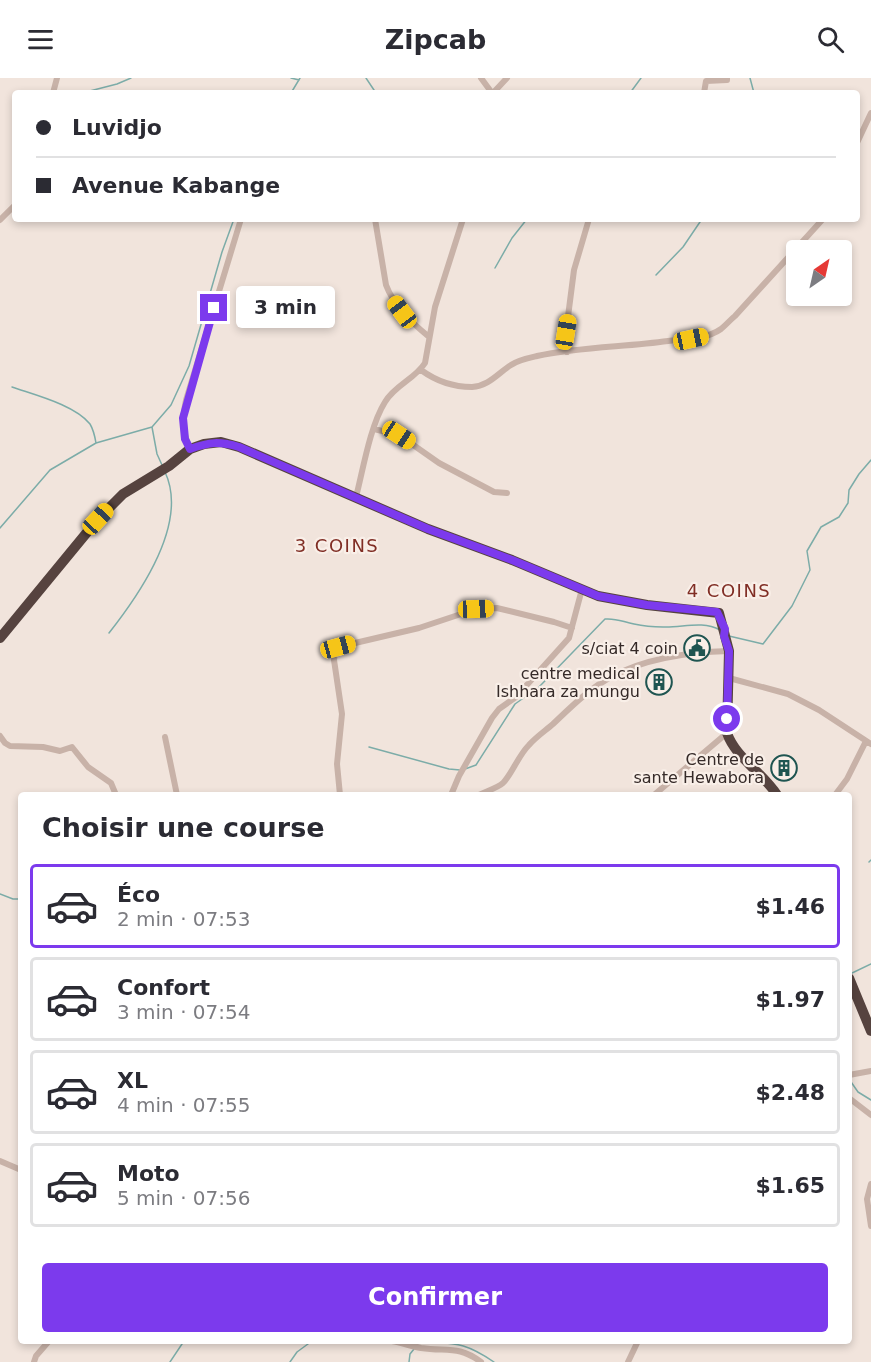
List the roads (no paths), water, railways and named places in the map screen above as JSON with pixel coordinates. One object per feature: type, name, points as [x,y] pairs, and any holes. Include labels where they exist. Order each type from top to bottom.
[{"type":"highway","points":[[0,638],[112,504],[123,494],[169,466],[190,449],[221,442],[239,447],[428,529],[512,560],[598,596],[719,613],[729,651],[727,734],[731,745],[775,792]]},
{"type":"highway","points":[[852,985],[871,1031]]},
{"type":"street","points":[[481,78],[491,90]]},
{"type":"street","points":[[496,90],[507,78]]},
{"type":"street","points":[[704,90],[706,81],[727,81],[727,78]]},
{"type":"street","points":[[860,136],[871,113]]},
{"type":"street","points":[[0,220],[12,208]]},
{"type":"street","points":[[190,449],[183,429],[186,400],[240,222]]},
{"type":"street","points":[[376,222],[389,293],[402,312],[429,336]]},
{"type":"street","points":[[356,497],[374,429],[384,403],[394,390],[421,370],[428,353],[435,307],[462,222]]},
{"type":"street","points":[[567,352],[566,332],[574,270],[588,222]]},
{"type":"street","points":[[421,370],[441,382],[470,387],[488,383],[512,364],[536,357],[691,339],[707,335],[721,329],[820,222]]},
{"type":"street","points":[[374,429],[399,435],[439,464],[494,492],[507,493]]},
{"type":"street","points":[[452,792],[492,718],[499,709],[516,697],[568,638],[582,589]]},
{"type":"street","points":[[340,792],[337,764],[342,714],[334,660],[338,647],[419,628],[476,609],[497,608],[572,628]]},
{"type":"street","points":[[485,792],[506,780],[529,744],[587,694],[613,676],[653,661],[698,653],[729,651]]},
{"type":"street","points":[[729,678],[788,694],[819,710],[869,743],[838,792]]},
{"type":"street","points":[[658,792],[727,734]]},
{"type":"street","points":[[0,736],[10,746],[43,747],[60,751],[73,748],[88,766],[111,783],[115,792]]},
{"type":"street","points":[[165,737],[176,792]]},
{"type":"street","points":[[852,1074],[871,1071]]},
{"type":"street","points":[[852,1100],[871,1115]]},
{"type":"street","points":[[0,1161],[18,1169]]},
{"type":"street","points":[[871,1184],[867,1199],[871,1226]]},
{"type":"street","points":[[28,1362],[35,1359],[47,1344]]},
{"type":"street","points":[[406,1344],[424,1348],[460,1350],[469,1353],[481,1362]]},
{"type":"street","points":[[628,1362],[637,1344]]},
{"type":"waterway","points":[[94,90],[131,78]]},
{"type":"waterway","points":[[291,78],[299,80]]},
{"type":"waterway","points":[[293,90],[300,78]]},
{"type":"waterway","points":[[366,78],[374,90]]},
{"type":"waterway","points":[[632,90],[641,78]]},
{"type":"waterway","points":[[750,78],[753,90]]},
{"type":"waterway","points":[[0,528],[50,470],[96,443],[152,427],[171,405],[189,366],[233,222]]},
{"type":"waterway","points":[[495,268],[512,238],[525,222]]},
{"type":"waterway","points":[[656,275],[683,247],[700,222]]},
{"type":"waterway","points":[[12,387],[54,401],[75,411],[90,424],[96,443]]},
{"type":"waterway","points":[[152,427],[157,454],[162,465]]},
{"type":"waterway","points":[[729,636],[763,644],[792,606],[810,570],[807,551],[821,527],[839,517],[848,503],[849,490],[871,460]]},
{"type":"waterway","points":[[109,633],[146,579],[166,535],[171,513],[171,492],[165,472]]},
{"type":"waterway","points":[[465,769],[476,765],[515,704],[539,687],[605,619],[652,627],[706,625],[720,630]]},
{"type":"waterway","points":[[369,747],[460,770]]},
{"type":"waterway","points":[[0,894],[18,899]]},
{"type":"waterway","points":[[852,973],[871,964]]},
{"type":"waterway","points":[[852,1083],[858,1092],[871,1100]]},
{"type":"waterway","points":[[170,1362],[182,1344]]},
{"type":"waterway","points":[[290,1362],[297,1352],[308,1344]]},
{"type":"waterway","points":[[455,1344],[474,1350],[494,1362]]},
{"type":"waterway","points":[[409,1362],[410,1354],[414,1349]]},
{"type":"place","name":"s/ciat 4 coin","points":[[697,648]]},
{"type":"place","name":"centre medical Ishhara za mungu","points":[[659,682]]},
{"type":"place","name":"Centre de sante Hewabora","points":[[784,768]]},
{"type":"district","name":"3 COINS","points":[[337,546]]},
{"type":"district","name":"4 COINS","points":[[729,591]]}]
